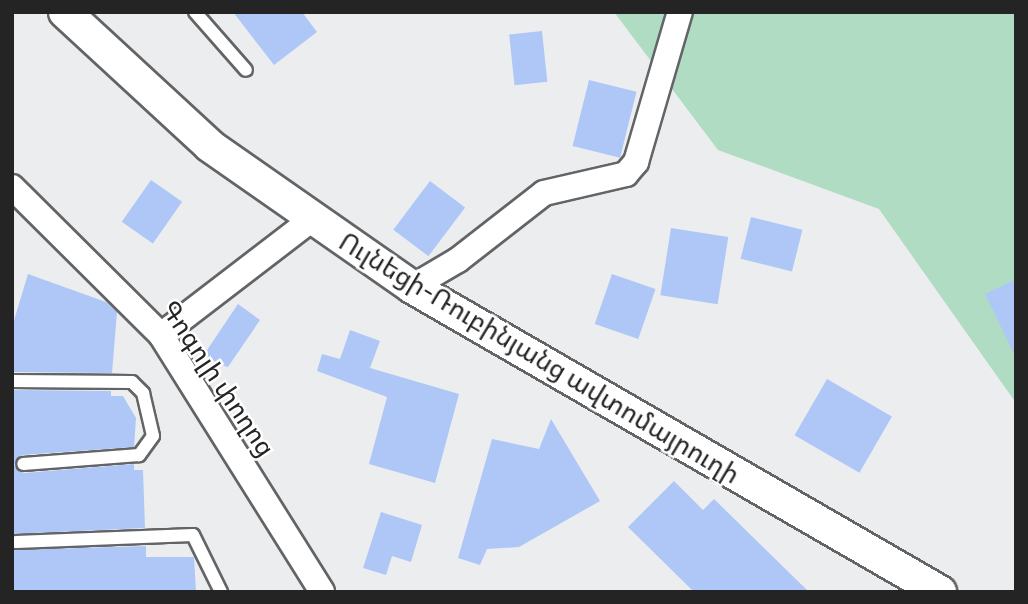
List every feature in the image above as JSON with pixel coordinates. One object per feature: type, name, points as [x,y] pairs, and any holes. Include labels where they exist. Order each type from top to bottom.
[{"type":"street","name":"Ուլնեցի-Ռուբինյանց ավտոմայրուղի","points":[[65,12],[210,146],[311,220],[412,287],[940,592]]},
{"type":"street","points":[[412,287],[458,260],[544,193],[626,174],[636,162],[680,12]]},
{"type":"street","name":"Գոգոլի փողոց","points":[[12,187],[161,335],[322,592]]},
{"type":"street","points":[[161,335],[311,220]]},
{"type":"lane","points":[[195,12],[246,71]]},
{"type":"lane","points":[[12,382],[132,383],[143,393],[153,436],[139,455],[23,464]]},
{"type":"lane","points":[[16,542],[193,535],[221,592]]},
{"type":"green space","points":[[614,12],[1016,12],[1016,403],[879,209],[718,150]]},
{"type":"building","points":[[233,12],[302,12],[317,32],[274,65]]},
{"type":"building","points":[[542,31],[547,82],[515,85],[509,34]]},
{"type":"building","points":[[589,80],[637,92],[620,158],[573,146]]},
{"type":"building","points":[[151,180],[182,202],[153,244],[122,222]]},
{"type":"building","points":[[430,181],[465,207],[428,256],[393,230]]},
{"type":"building","points":[[751,217],[802,230],[792,272],[741,259]]},
{"type":"building","points":[[671,228],[728,237],[718,304],[660,295]]},
{"type":"building","points":[[28,274],[106,302],[117,312],[112,373],[12,372],[12,327]]},
{"type":"building","points":[[612,274],[655,289],[638,339],[595,324]]},
{"type":"building","points":[[1016,279],[1016,358],[985,294]]},
{"type":"building","points":[[238,304],[260,320],[228,367],[201,359]]},
{"type":"building","points":[[350,330],[380,341],[370,368],[459,394],[435,483],[369,464],[387,397],[317,371],[322,354],[340,359]]},
{"type":"building","points":[[827,379],[892,416],[859,473],[794,435]]},
{"type":"building","points":[[12,390],[111,391],[111,396],[123,396],[136,418],[134,447],[22,455],[14,465],[24,473],[134,464],[134,470],[143,470],[145,528],[12,534]]},
{"type":"building","points":[[551,419],[600,501],[519,547],[487,549],[480,565],[458,558],[492,439],[539,449]]},
{"type":"building","points":[[674,481],[703,510],[714,499],[809,592],[694,592],[628,527]]},
{"type":"building","points":[[381,512],[422,525],[411,562],[392,556],[386,575],[363,568]]},
{"type":"building","points":[[146,546],[146,557],[194,557],[196,592],[12,592],[12,550]]}]
